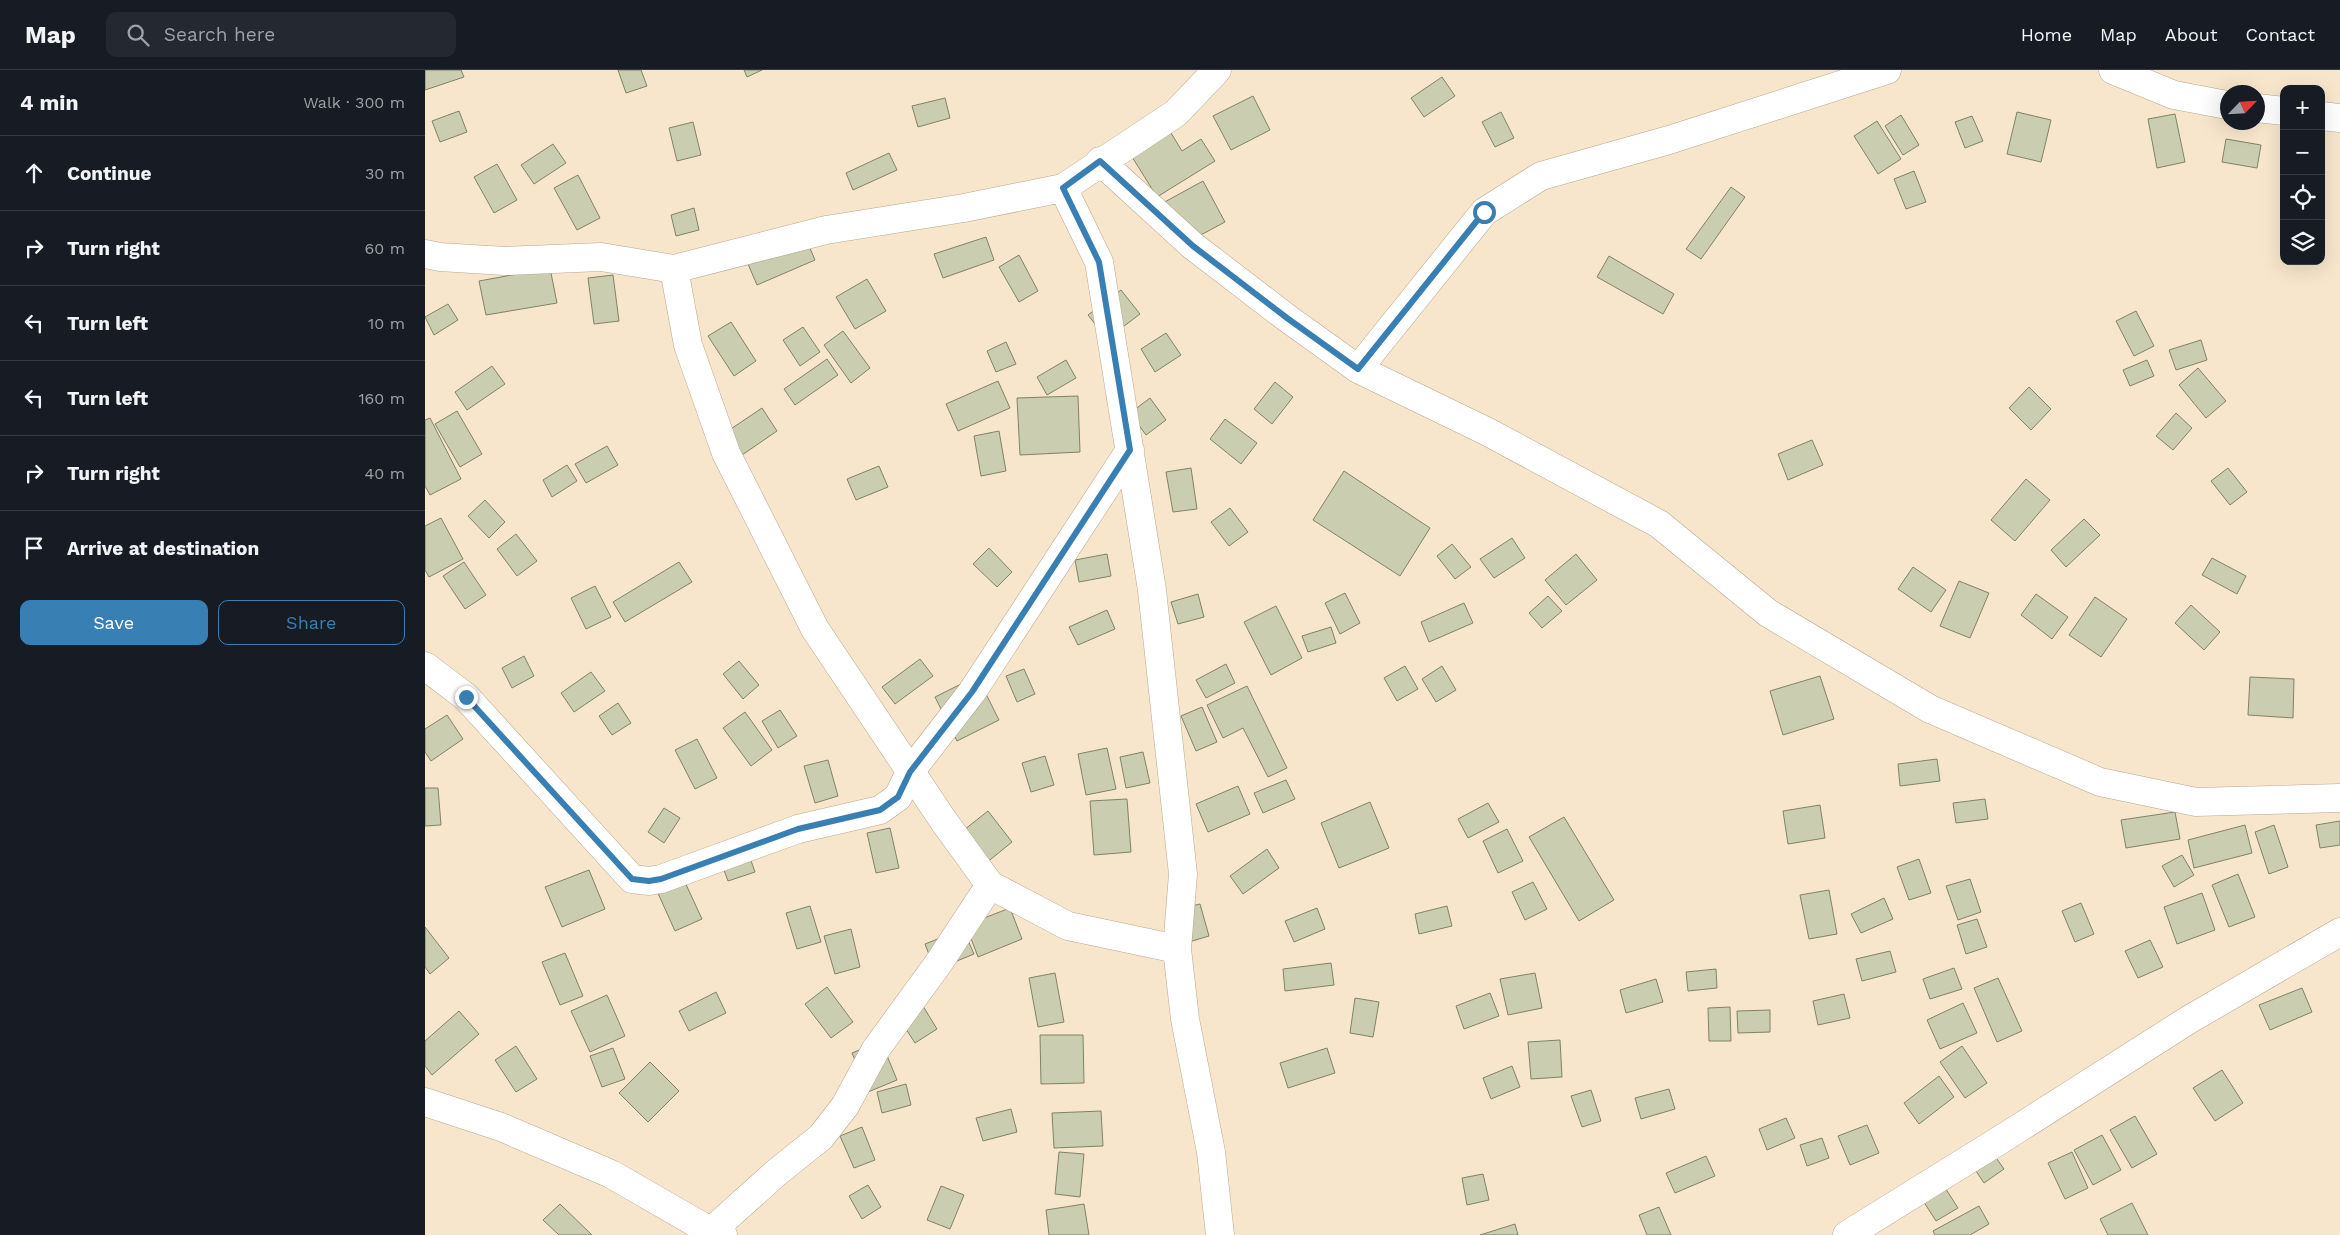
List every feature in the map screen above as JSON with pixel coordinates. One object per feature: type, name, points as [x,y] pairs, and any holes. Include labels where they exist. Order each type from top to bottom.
[{"type":"street","points":[[425,254],[440,257],[505,261],[601,257],[674,269],[826,230],[955,210],[1063,188],[1100,161],[1176,113],[1217,70]]},
{"type":"street","points":[[1358,369],[1484,212],[1541,176],[1669,140],[1887,70]]},
{"type":"street","points":[[2113,70],[2174,95],[2220,104]]},
{"type":"street","points":[[2265,109],[2280,111]]},
{"type":"street","points":[[2325,116],[2340,118]]},
{"type":"street","points":[[1100,161],[1193,246],[1287,318],[1358,369],[1488,432],[1659,524],[1768,613],[1930,710],[2100,782],[2196,802],[2340,798]]},
{"type":"street","points":[[1063,188],[1099,262],[1152,590],[1183,874],[1177,948],[1185,1019],[1211,1152],[1220,1235]]},
{"type":"street","points":[[674,269],[688,345],[726,453],[815,629],[910,772],[990,885],[1068,926],[1177,948]]},
{"type":"street","points":[[425,666],[466,697],[632,879],[649,881],[661,879],[798,829],[880,810],[898,797],[910,772],[972,692],[1130,450]]},
{"type":"street","points":[[425,1102],[501,1127],[611,1174],[714,1234],[776,1173],[821,1137],[845,1106],[876,1049],[938,964],[990,885]]},
{"type":"street","points":[[1847,1235],[2190,1019],[2340,932]]},
{"type":"building","points":[[425,70],[461,70],[464,77],[425,90]]},
{"type":"building","points":[[618,70],[641,70],[647,86],[626,93]]},
{"type":"building","points":[[744,70],[762,70],[747,77]]},
{"type":"building","points":[[1442,77],[1455,96],[1424,117],[1411,98]]},
{"type":"building","points":[[1253,96],[1270,130],[1231,150],[1213,116]]},
{"type":"building","points":[[945,98],[950,118],[918,127],[912,106]]},
{"type":"building","points":[[459,111],[467,132],[440,142],[432,121]]},
{"type":"building","points":[[1501,112],[1514,138],[1495,147],[1482,122]]},
{"type":"building","points":[[2017,112],[2051,120],[2041,162],[2007,154]]},
{"type":"building","points":[[2175,114],[2185,162],[2157,168],[2148,119]]},
{"type":"building","points":[[1901,115],[1919,145],[1903,155],[1885,126]]},
{"type":"building","points":[[1972,116],[1983,141],[1965,148],[1955,122]]},
{"type":"building","points":[[1877,121],[1901,159],[1878,174],[1854,136]]},
{"type":"building","points":[[693,122],[701,155],[677,161],[669,128]]},
{"type":"building","points":[[1168,128],[1182,151],[1201,139],[1215,161],[1157,197],[1129,152]]},
{"type":"building","points":[[2226,139],[2261,145],[2257,168],[2222,162]]},
{"type":"building","points":[[553,144],[566,163],[534,184],[521,165]]},
{"type":"building","points":[[889,153],[897,170],[853,190],[846,173]]},
{"type":"building","points":[[497,164],[517,200],[494,213],[474,177]]},
{"type":"building","points":[[1914,171],[1926,202],[1906,209],[1894,179]]},
{"type":"building","points":[[578,175],[600,218],[577,230],[554,188]]},
{"type":"building","points":[[1203,181],[1225,222],[1182,245],[1161,204]]},
{"type":"building","points":[[1731,187],[1745,197],[1701,259],[1686,249]]},
{"type":"building","points":[[694,208],[699,230],[676,236],[671,215]]},
{"type":"building","points":[[986,237],[994,260],[943,278],[934,254]]},
{"type":"building","points":[[806,239],[815,260],[757,285],[748,264]]},
{"type":"building","points":[[1019,255],[1038,291],[1019,302],[999,267]]},
{"type":"building","points":[[1609,256],[1674,294],[1663,314],[1597,277]]},
{"type":"building","points":[[550,268],[557,303],[486,315],[479,281]]},
{"type":"building","points":[[613,275],[619,321],[594,324],[588,278]]},
{"type":"building","points":[[867,279],[886,311],[855,329],[836,297]]},
{"type":"building","points":[[1121,290],[1140,314],[1107,339],[1088,315]]},
{"type":"building","points":[[448,304],[458,320],[434,335],[425,317]]},
{"type":"building","points":[[2136,311],[2154,346],[2134,356],[2116,321]]},
{"type":"building","points":[[731,322],[756,361],[734,376],[708,336]]},
{"type":"building","points":[[803,327],[820,352],[800,366],[783,340]]},
{"type":"building","points":[[843,331],[870,368],[851,383],[824,345]]},
{"type":"building","points":[[1166,333],[1181,355],[1155,372],[1141,349]]},
{"type":"building","points":[[2201,340],[2207,360],[2176,370],[2169,350]]},
{"type":"building","points":[[1006,342],[1016,364],[996,372],[987,351]]},
{"type":"building","points":[[827,359],[838,375],[795,405],[784,389]]},
{"type":"building","points":[[1066,360],[1076,378],[1047,395],[1037,377]]},
{"type":"building","points":[[2147,360],[2154,376],[2130,386],[2123,370]]},
{"type":"building","points":[[492,366],[505,384],[467,410],[455,392]]},
{"type":"building","points":[[2198,368],[2226,401],[2206,418],[2179,385]]},
{"type":"building","points":[[998,381],[1010,408],[958,431],[946,404]]},
{"type":"building","points":[[1275,382],[1293,397],[1272,424],[1254,409]]},
{"type":"building","points":[[2029,387],[2051,409],[2031,430],[2009,408]]},
{"type":"building","points":[[1078,396],[1080,452],[1020,455],[1017,398]]},
{"type":"building","points":[[1150,398],[1166,420],[1146,435],[1130,413]]},
{"type":"building","points":[[762,408],[777,431],[726,466],[710,443]]},
{"type":"building","points":[[457,411],[482,454],[460,467],[435,424]]},
{"type":"building","points":[[2176,413],[2192,428],[2173,450],[2156,436]]},
{"type":"building","points":[[430,418],[461,479],[430,495],[425,486],[425,420]]},
{"type":"building","points":[[1225,419],[1257,443],[1241,464],[1210,439]]},
{"type":"building","points":[[999,431],[1006,471],[981,476],[974,436]]},
{"type":"building","points":[[1812,440],[1823,465],[1788,480],[1778,454]]},
{"type":"building","points":[[607,446],[618,465],[586,483],[575,464]]},
{"type":"building","points":[[567,465],[577,481],[552,497],[543,480]]},
{"type":"building","points":[[879,466],[888,487],[856,500],[847,479]]},
{"type":"building","points":[[1191,468],[1197,509],[1173,512],[1166,472]]},
{"type":"building","points":[[2228,468],[2247,492],[2230,505],[2211,481]]},
{"type":"building","points":[[1344,471],[1430,528],[1400,576],[1313,520]]},
{"type":"building","points":[[2026,479],[2050,500],[2015,541],[1991,520]]},
{"type":"building","points":[[485,500],[505,522],[489,538],[468,516]]},
{"type":"building","points":[[1230,508],[1248,532],[1229,546],[1211,522]]},
{"type":"building","points":[[441,518],[463,559],[429,577],[425,570],[425,526]]},
{"type":"building","points":[[2084,519],[2100,535],[2066,567],[2051,550]]},
{"type":"building","points":[[516,534],[537,561],[517,576],[497,549]]},
{"type":"building","points":[[1512,538],[1525,558],[1494,578],[1480,559]]},
{"type":"building","points":[[1452,544],[1471,567],[1455,579],[1437,556]]},
{"type":"building","points":[[989,548],[1012,572],[997,587],[973,564]]},
{"type":"building","points":[[1107,554],[1111,576],[1079,582],[1075,560]]},
{"type":"building","points":[[1576,554],[1597,580],[1566,605],[1545,580]]},
{"type":"building","points":[[2212,558],[2246,576],[2237,594],[2202,575]]},
{"type":"building","points":[[464,562],[486,595],[465,609],[443,576]]},
{"type":"building","points":[[679,562],[692,582],[625,622],[613,602]]},
{"type":"building","points":[[1913,567],[1946,590],[1931,612],[1898,589]]},
{"type":"building","points":[[1959,581],[1989,593],[1970,638],[1940,626]]},
{"type":"building","points":[[595,586],[611,617],[586,629],[571,598]]},
{"type":"building","points":[[1345,593],[1360,623],[1340,634],[1325,603]]},
{"type":"building","points":[[1198,594],[1204,617],[1178,624],[1171,602]]},
{"type":"building","points":[[2036,594],[2068,617],[2052,639],[2021,615]]},
{"type":"building","points":[[1548,596],[1562,611],[1542,628],[1529,613]]},
{"type":"building","points":[[2095,597],[2127,619],[2101,657],[2069,635]]},
{"type":"building","points":[[1464,603],[1473,623],[1429,642],[1421,622]]},
{"type":"building","points":[[2191,605],[2220,632],[2204,650],[2175,623]]},
{"type":"building","points":[[1276,606],[1302,658],[1271,675],[1244,622]]},
{"type":"building","points":[[1107,610],[1115,629],[1078,645],[1069,627]]},
{"type":"building","points":[[1331,627],[1336,643],[1308,652],[1302,636]]},
{"type":"building","points":[[524,656],[534,676],[512,688],[502,668]]},
{"type":"building","points":[[920,659],[933,676],[895,704],[882,687]]},
{"type":"building","points":[[739,661],[759,685],[743,699],[723,674]]},
{"type":"building","points":[[1226,664],[1235,683],[1206,698],[1196,680]]},
{"type":"building","points":[[1405,666],[1418,689],[1397,701],[1384,678]]},
{"type":"building","points":[[1442,666],[1456,690],[1436,702],[1422,679]]},
{"type":"building","points":[[1024,669],[1035,694],[1017,702],[1006,676]]},
{"type":"building","points":[[591,672],[605,691],[574,712],[561,693]]},
{"type":"building","points":[[977,676],[999,720],[957,741],[935,697]]},
{"type":"building","points":[[1820,676],[1834,719],[1783,735],[1770,691]]},
{"type":"building","points":[[2250,677],[2294,679],[2293,718],[2248,715]]},
{"type":"building","points":[[1247,686],[1287,768],[1268,777],[1243,728],[1223,738],[1207,705]]},
{"type":"building","points":[[618,703],[631,723],[612,735],[599,716]]},
{"type":"building","points":[[1202,707],[1217,742],[1196,751],[1181,716]]},
{"type":"building","points":[[780,710],[797,736],[778,748],[762,721]]},
{"type":"building","points":[[745,712],[772,750],[751,766],[723,728]]},
{"type":"building","points":[[447,715],[463,739],[431,761],[425,752],[425,729]]},
{"type":"building","points":[[697,739],[717,778],[695,789],[675,750]]},
{"type":"building","points":[[1107,748],[1116,789],[1086,795],[1078,754]]},
{"type":"building","points":[[1143,752],[1150,783],[1126,788],[1120,757]]},
{"type":"building","points":[[1045,756],[1054,785],[1031,792],[1022,763]]},
{"type":"building","points":[[1937,759],[1940,781],[1900,786],[1898,764]]},
{"type":"building","points":[[828,760],[838,796],[815,803],[804,766]]},
{"type":"building","points":[[1286,780],[1295,799],[1263,813],[1254,793]]},
{"type":"building","points":[[1238,786],[1250,814],[1208,832],[1196,804]]},
{"type":"building","points":[[425,788],[438,788],[441,825],[425,826]]},
{"type":"building","points":[[1127,799],[1131,852],[1094,855],[1090,801]]},
{"type":"building","points":[[1985,799],[1988,819],[1956,823],[1953,803]]},
{"type":"building","points":[[1370,802],[1389,848],[1339,868],[1321,823]]},
{"type":"building","points":[[1488,803],[1499,822],[1468,838],[1458,819]]},
{"type":"building","points":[[1820,805],[1825,838],[1788,844],[1783,811]]},
{"type":"building","points":[[664,808],[680,818],[664,843],[648,832]]},
{"type":"building","points":[[988,811],[1012,842],[980,868],[955,837]]},
{"type":"building","points":[[2175,812],[2180,839],[2126,848],[2121,820]]},
{"type":"building","points":[[1564,817],[1614,900],[1579,921],[1529,837]]},
{"type":"building","points":[[2340,821],[2340,845],[2320,848],[2316,825]]},
{"type":"building","points":[[2245,825],[2252,853],[2194,868],[2188,840]]},
{"type":"building","points":[[2274,825],[2288,867],[2269,874],[2255,832]]},
{"type":"building","points":[[890,828],[899,868],[876,873],[867,833]]},
{"type":"building","points":[[1507,829],[1523,861],[1498,873],[1483,841]]},
{"type":"building","points":[[744,841],[755,872],[728,881],[717,851]]},
{"type":"building","points":[[1267,849],[1279,868],[1243,894],[1230,876]]},
{"type":"building","points":[[2182,855],[2194,875],[2174,887],[2162,866]]},
{"type":"building","points":[[1919,859],[1931,893],[1909,900],[1897,867]]},
{"type":"building","points":[[589,870],[605,909],[562,927],[545,887]]},
{"type":"building","points":[[2238,874],[2255,917],[2229,927],[2212,885]]},
{"type":"building","points":[[683,878],[702,919],[675,931],[657,891]]},
{"type":"building","points":[[1970,879],[1981,912],[1958,920],[1946,886]]},
{"type":"building","points":[[1533,882],[1547,909],[1525,920],[1512,892]]},
{"type":"building","points":[[1829,890],[1837,934],[1809,939],[1800,895]]},
{"type":"building","points":[[2202,893],[2215,930],[2177,944],[2164,907]]},
{"type":"building","points":[[1884,898],[1893,919],[1861,933],[1851,914]]},
{"type":"building","points":[[2081,903],[2094,934],[2075,942],[2062,911]]},
{"type":"building","points":[[1200,904],[1209,936],[1189,942],[1179,909]]},
{"type":"building","points":[[810,906],[821,942],[797,949],[786,913]]},
{"type":"building","points":[[1447,906],[1452,926],[1419,934],[1415,914]]},
{"type":"building","points":[[1010,908],[1022,939],[978,957],[966,925]]},
{"type":"building","points":[[1317,908],[1325,929],[1294,942],[1285,921]]},
{"type":"building","points":[[1977,919],[1987,947],[1966,954],[1957,925]]},
{"type":"building","points":[[425,927],[449,958],[430,974],[425,967]]},
{"type":"building","points":[[851,929],[860,967],[835,974],[824,936]]},
{"type":"building","points":[[963,929],[974,954],[935,970],[925,944]]},
{"type":"building","points":[[2150,940],[2163,967],[2138,978],[2125,951]]},
{"type":"building","points":[[1890,951],[1896,972],[1862,981],[1856,959]]},
{"type":"building","points":[[565,953],[583,996],[560,1005],[542,962]]},
{"type":"building","points":[[1331,963],[1334,985],[1285,991],[1283,969]]},
{"type":"building","points":[[1954,968],[1962,989],[1930,999],[1923,979]]},
{"type":"building","points":[[1716,969],[1717,988],[1688,991],[1686,972]]},
{"type":"building","points":[[1055,973],[1064,1022],[1038,1027],[1029,978]]},
{"type":"building","points":[[1535,973],[1542,1008],[1508,1015],[1500,979]]},
{"type":"building","points":[[1998,978],[2022,1031],[1997,1042],[1974,988]]},
{"type":"building","points":[[1656,979],[1663,1002],[1626,1013],[1620,990]]},
{"type":"building","points":[[827,987],[853,1022],[831,1038],[805,1004]]},
{"type":"building","points":[[2302,988],[2312,1012],[2270,1030],[2259,1005]]},
{"type":"building","points":[[716,992],[726,1013],[689,1031],[679,1011]]},
{"type":"building","points":[[1490,993],[1499,1016],[1464,1029],[1456,1006]]},
{"type":"building","points":[[1844,994],[1850,1018],[1818,1025],[1813,1001]]},
{"type":"building","points":[[607,995],[625,1036],[590,1052],[571,1011]]},
{"type":"building","points":[[1355,998],[1379,1002],[1373,1037],[1350,1033]]},
{"type":"building","points":[[920,1001],[937,1029],[915,1043],[897,1015]]},
{"type":"building","points":[[1963,1003],[1977,1033],[1940,1049],[1927,1020]]},
{"type":"building","points":[[1730,1007],[1731,1041],[1709,1041],[1708,1008]]},
{"type":"building","points":[[1770,1010],[1770,1032],[1738,1033],[1737,1011]]},
{"type":"building","points":[[459,1011],[479,1034],[432,1075],[425,1066],[425,1041]]},
{"type":"building","points":[[1040,1035],[1083,1035],[1084,1083],[1041,1084]]},
{"type":"building","points":[[1560,1040],[1562,1077],[1531,1079],[1528,1042]]},
{"type":"building","points":[[881,1041],[897,1080],[868,1092],[852,1053]]},
{"type":"building","points":[[516,1046],[537,1079],[516,1092],[495,1060]]},
{"type":"building","points":[[1962,1046],[1987,1083],[1965,1098],[1940,1062]]},
{"type":"building","points":[[613,1048],[625,1079],[602,1087],[590,1056]]},
{"type":"building","points":[[1327,1048],[1335,1073],[1288,1088],[1280,1063]]},
{"type":"building","points":[[650,1062],[679,1091],[648,1122],[619,1093]]},
{"type":"building","points":[[1512,1066],[1520,1087],[1491,1099],[1483,1078]]},
{"type":"building","points":[[2222,1070],[2243,1103],[2215,1121],[2193,1088]]},
{"type":"building","points":[[1939,1076],[1954,1097],[1919,1124],[1904,1103]]},
{"type":"building","points":[[906,1084],[911,1105],[882,1113],[877,1092]]},
{"type":"building","points":[[1669,1089],[1675,1109],[1641,1119],[1635,1098]]},
{"type":"building","points":[[1591,1090],[1601,1121],[1582,1127],[1571,1096]]},
{"type":"building","points":[[1011,1109],[1017,1132],[983,1141],[976,1118]]},
{"type":"building","points":[[1101,1111],[1103,1146],[1054,1148],[1052,1113]]},
{"type":"building","points":[[2135,1116],[2157,1154],[2132,1168],[2110,1130]]},
{"type":"building","points":[[1786,1118],[1795,1138],[1767,1150],[1759,1129]]},
{"type":"building","points":[[1867,1125],[1879,1153],[1850,1165],[1838,1136]]},
{"type":"building","points":[[862,1127],[875,1160],[854,1168],[840,1136]]},
{"type":"building","points":[[2102,1135],[2121,1170],[2093,1185],[2074,1150]]},
{"type":"building","points":[[1822,1138],[1829,1158],[1807,1166],[1800,1145]]},
{"type":"building","points":[[1987,1145],[2004,1169],[1984,1183],[1968,1159]]},
{"type":"building","points":[[1059,1152],[1084,1154],[1080,1197],[1055,1194]]},
{"type":"building","points":[[2072,1152],[2088,1188],[2065,1199],[2048,1163]]},
{"type":"building","points":[[1706,1156],[1715,1176],[1675,1193],[1666,1173]]},
{"type":"building","points":[[1483,1174],[1489,1200],[1467,1205],[1462,1178]]},
{"type":"building","points":[[1942,1183],[1958,1208],[1936,1221],[1920,1196]]},
{"type":"building","points":[[868,1185],[881,1207],[862,1219],[849,1196]]},
{"type":"building","points":[[941,1186],[964,1195],[950,1229],[927,1220]]},
{"type":"building","points":[[2132,1203],[2148,1235],[2108,1235],[2100,1219]]},
{"type":"building","points":[[560,1204],[592,1235],[559,1235],[543,1220]]},
{"type":"building","points":[[1084,1204],[1089,1235],[1049,1235],[1046,1210]]},
{"type":"building","points":[[1979,1206],[1989,1224],[1970,1235],[1935,1235],[1933,1231]]},
{"type":"building","points":[[1659,1207],[1671,1235],[1647,1235],[1639,1215]]},
{"type":"building","points":[[1515,1224],[1518,1235],[1480,1235]]},
{"type":"route","points":[[466,697],[532,766],[632,879],[649,881],[661,879],[798,829],[880,810],[898,797],[910,772],[972,692],[1130,450],[1099,262],[1063,188],[1100,161],[1193,246],[1287,318],[1358,369],[1484,212]]}]
